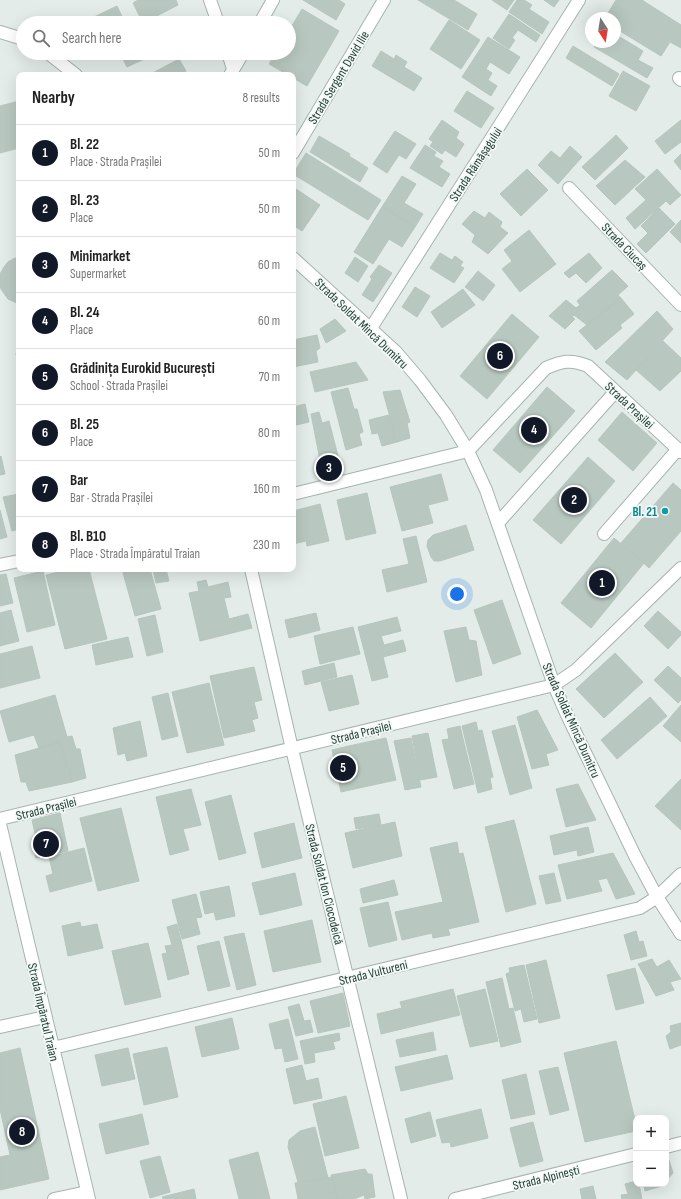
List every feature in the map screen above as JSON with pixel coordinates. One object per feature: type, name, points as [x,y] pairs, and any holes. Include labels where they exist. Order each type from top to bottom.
[{"type":"street","points":[[210,0],[216,16]]},
{"type":"street","points":[[264,16],[273,0]]},
{"type":"street","name":"Strada Sergent David Ilie","points":[[296,148],[384,0]]},
{"type":"street","name":"Strada Rămășagului","points":[[371,328],[580,0]]},
{"type":"street","points":[[0,32],[16,37]]},
{"type":"street","points":[[57,60],[72,72]]},
{"type":"street","points":[[229,60],[232,72]]},
{"type":"street","points":[[232,72],[239,60]]},
{"type":"street","name":"Strada Ciucaș","points":[[569,188],[681,305]]},
{"type":"street","name":"Strada Soldat Mincă Dumitru","points":[[296,261],[396,352],[420,380],[446,415],[468,451],[479,473],[498,523],[554,685],[567,715],[635,856],[657,896],[681,934]]},
{"type":"street","name":"Strada Prașilei","points":[[468,451],[546,368],[557,363],[568,361],[578,362],[588,366],[680,451]]},
{"type":"street","points":[[498,523],[616,392]]},
{"type":"street","points":[[296,493],[468,451]]},
{"type":"street","points":[[604,534],[680,451]]},
{"type":"street","points":[[0,565],[16,562]]},
{"type":"street","name":"Strada Prașilei","points":[[0,819],[554,685],[576,670],[681,568]]},
{"type":"street","name":"Strada Soldat Ion Ciocodeică","points":[[252,572],[292,748],[401,1199]]},
{"type":"street","name":"Strada Împăratul Traian","points":[[0,824],[88,1196]]},
{"type":"street","name":"Strada Vultureni","points":[[53,1048],[640,908],[657,896],[681,874]]},
{"type":"street","points":[[0,1026],[46,1017]]},
{"type":"street","points":[[669,1146],[681,1143]]},
{"type":"street","name":"Strada Alpinești","points":[[455,1199],[633,1155]]},
{"type":"street","points":[[54,1199],[88,1196]]},
{"type":"building","points":[[138,0],[176,0],[178,5],[157,16],[140,16],[133,3]]},
{"type":"building","points":[[303,0],[339,0],[345,4],[336,20]]},
{"type":"building","points":[[418,0],[454,0],[477,14],[468,30]]},
{"type":"building","points":[[492,0],[514,0],[507,10]]},
{"type":"building","points":[[517,0],[524,0],[532,5],[529,9],[549,22],[542,34],[509,12]]},
{"type":"building","points":[[544,0],[559,0],[554,7]]},
{"type":"building","points":[[616,0],[642,0],[681,25],[681,48],[670,42],[661,56],[621,32],[621,12],[609,12]]},
{"type":"building","points":[[117,6],[122,16],[96,16]]},
{"type":"building","points":[[302,9],[339,31],[307,86],[296,80],[296,72],[283,72],[269,64],[272,60],[296,60],[296,19]]},
{"type":"building","points":[[509,14],[540,35],[536,42],[518,30],[512,38],[515,40],[509,49],[493,38]]},
{"type":"building","points":[[449,20],[480,40],[461,69],[430,49]]},
{"type":"building","points":[[488,37],[520,57],[509,74],[490,62],[486,69],[492,73],[488,80],[497,86],[491,96],[462,77]]},
{"type":"building","points":[[621,38],[643,51],[638,60],[653,68],[647,78],[596,48],[621,48]]},
{"type":"building","points":[[573,46],[619,74],[612,86],[566,58]]},
{"type":"building","points":[[381,51],[394,59],[396,55],[407,62],[404,67],[422,78],[414,91],[372,66]]},
{"type":"building","points":[[124,60],[142,60],[127,67]]},
{"type":"building","points":[[177,60],[180,60],[186,71],[184,72],[155,72]]},
{"type":"building","points":[[623,71],[650,86],[636,111],[609,96]]},
{"type":"building","points":[[467,91],[494,108],[481,128],[454,111]]},
{"type":"building","points":[[16,102],[16,149],[0,153],[0,106]]},
{"type":"building","points":[[442,120],[459,132],[456,138],[464,144],[456,157],[445,150],[442,154],[430,146],[433,142],[429,139]]},
{"type":"building","points":[[681,120],[681,142],[665,154],[655,141]]},
{"type":"building","points":[[395,131],[416,144],[406,159],[399,155],[387,173],[373,164]]},
{"type":"building","points":[[616,135],[628,148],[595,180],[582,167]]},
{"type":"building","points":[[319,136],[350,154],[349,156],[368,168],[360,182],[310,152]]},
{"type":"building","points":[[425,145],[436,152],[434,156],[443,161],[439,167],[450,174],[442,187],[410,168]]},
{"type":"building","points":[[570,146],[582,157],[558,184],[538,165],[551,151],[560,158]]},
{"type":"building","points":[[306,153],[381,200],[368,220],[296,176],[296,169]]},
{"type":"building","points":[[681,154],[681,170],[674,161]]},
{"type":"building","points":[[625,160],[645,177],[615,205],[596,186]]},
{"type":"building","points":[[527,169],[548,190],[521,216],[500,194]]},
{"type":"building","points":[[657,169],[681,195],[670,205],[666,201],[635,229],[626,218],[646,200],[635,189]]},
{"type":"building","points":[[402,176],[416,184],[404,203],[423,214],[415,227],[382,207]]},
{"type":"building","points":[[296,189],[320,205],[302,231],[296,227]]},
{"type":"building","points":[[382,207],[415,227],[402,247],[389,239],[373,264],[354,252]]},
{"type":"building","points":[[659,208],[675,224],[646,253],[637,244],[648,233],[641,226]]},
{"type":"building","points":[[474,211],[485,218],[489,212],[502,222],[500,227],[508,233],[488,254],[472,242],[475,235],[462,224]]},
{"type":"building","points":[[681,220],[681,243],[670,232]]},
{"type":"building","points":[[529,230],[556,264],[520,292],[502,269],[512,261],[504,250]]},
{"type":"building","points":[[440,253],[452,260],[455,256],[463,262],[460,266],[464,268],[454,283],[430,268]]},
{"type":"building","points":[[589,253],[602,268],[586,283],[576,273],[569,278],[564,273]]},
{"type":"building","points":[[355,257],[368,266],[358,282],[345,273]]},
{"type":"building","points":[[16,258],[16,303],[8,299],[0,285],[0,274],[8,262]]},
{"type":"building","points":[[379,265],[392,273],[373,302],[362,295],[372,279],[370,277]]},
{"type":"building","points":[[612,270],[628,286],[618,295],[621,298],[587,325],[574,315],[572,317],[575,319],[565,329],[549,316],[566,300],[576,308],[580,305],[577,301]]},
{"type":"building","points":[[478,271],[495,285],[483,301],[465,287]]},
{"type":"building","points":[[415,287],[430,296],[417,317],[402,307]]},
{"type":"building","points":[[463,289],[475,305],[442,328],[431,312]]},
{"type":"building","points":[[621,298],[634,314],[620,325],[622,328],[596,350],[579,331]]},
{"type":"building","points":[[657,311],[673,329],[627,380],[605,362]]},
{"type":"building","points":[[512,314],[539,337],[487,399],[460,376]]},
{"type":"building","points":[[335,319],[346,331],[326,343],[320,329]]},
{"type":"building","points":[[317,335],[320,348],[316,351],[318,362],[296,366],[296,339]]},
{"type":"building","points":[[663,341],[681,358],[681,371],[660,391],[636,370]]},
{"type":"building","points":[[356,362],[368,380],[315,392],[310,372]]},
{"type":"building","points":[[547,387],[575,411],[520,473],[493,450]]},
{"type":"building","points":[[348,388],[354,409],[357,409],[363,432],[359,434],[362,445],[346,450],[331,392]]},
{"type":"building","points":[[400,390],[410,422],[407,423],[410,438],[397,442],[383,392]]},
{"type":"building","points":[[305,404],[309,422],[296,425],[296,406]]},
{"type":"building","points":[[319,412],[322,423],[329,421],[338,456],[320,460],[311,414]]},
{"type":"building","points":[[622,412],[657,443],[633,471],[598,440]]},
{"type":"building","points":[[389,415],[397,442],[382,446],[378,433],[372,434],[369,420]]},
{"type":"building","points":[[1,456],[5,474],[0,475],[0,457]]},
{"type":"building","points":[[588,457],[615,481],[561,544],[533,520]]},
{"type":"building","points":[[441,474],[448,500],[428,505],[433,523],[402,531],[390,487]]},
{"type":"building","name":"Bl. 21","points":[[673,483],[681,490],[681,531],[649,568],[621,543]]},
{"type":"building","points":[[367,493],[376,533],[346,540],[337,500]]},
{"type":"building","points":[[16,495],[16,530],[12,531],[3,497]]},
{"type":"building","points":[[320,504],[329,541],[307,546],[306,541],[296,543],[296,510]]},
{"type":"building","points":[[0,510],[7,537],[0,539]]},
{"type":"building","points":[[466,525],[474,550],[440,561],[434,561],[427,546],[428,540],[433,535]]},
{"type":"building","points":[[416,536],[427,582],[387,592],[382,570],[409,564],[403,539]]},
{"type":"building","points":[[614,538],[644,563],[591,628],[561,603]]},
{"type":"building","points":[[43,572],[55,625],[27,632],[14,578]]},
{"type":"building","points":[[58,572],[90,572],[107,639],[65,649],[46,575]]},
{"type":"building","points":[[123,572],[151,572],[161,609],[135,616]]},
{"type":"building","points":[[154,572],[167,572],[169,581],[156,583]]},
{"type":"building","points":[[6,574],[13,603],[0,606],[0,575]]},
{"type":"building","points":[[206,580],[208,587],[228,582],[231,597],[224,598],[229,619],[248,614],[252,628],[200,641],[189,593],[199,591],[197,582]]},
{"type":"building","points":[[502,600],[521,654],[493,664],[474,610]]},
{"type":"building","points":[[11,610],[19,641],[0,646],[0,613]]},
{"type":"building","points":[[658,611],[681,632],[681,635],[668,649],[644,626]]},
{"type":"building","points":[[316,613],[320,630],[289,638],[285,620]]},
{"type":"building","points":[[155,615],[163,652],[147,656],[138,619]]},
{"type":"building","points":[[397,617],[401,631],[381,636],[384,645],[403,640],[406,651],[383,657],[388,677],[372,681],[358,627]]},
{"type":"building","points":[[353,627],[360,654],[320,664],[314,636]]},
{"type":"building","points":[[466,627],[469,640],[476,641],[482,675],[456,682],[444,631]]},
{"type":"building","points":[[128,637],[133,657],[96,665],[92,645]]},
{"type":"building","points":[[32,646],[40,678],[0,688],[0,654]]},
{"type":"building","points":[[615,653],[643,682],[604,718],[576,689]]},
{"type":"building","points":[[334,663],[337,677],[305,685],[302,671]]},
{"type":"building","points":[[668,666],[681,678],[681,700],[678,703],[654,680]]},
{"type":"building","points":[[254,667],[262,700],[254,702],[258,718],[252,720],[255,731],[224,738],[210,676]]},
{"type":"building","points":[[352,675],[359,704],[329,711],[321,682]]},
{"type":"building","points":[[209,683],[224,745],[187,753],[172,692]]},
{"type":"building","points":[[168,693],[178,736],[162,740],[152,697]]},
{"type":"building","points":[[55,695],[67,737],[72,736],[76,749],[80,749],[86,778],[72,782],[60,742],[39,748],[34,735],[9,742],[0,711]]},
{"type":"building","points":[[650,697],[667,716],[617,759],[601,740]]},
{"type":"building","points":[[681,705],[681,742],[663,726]]},
{"type":"building","points":[[537,710],[558,750],[546,754],[549,765],[532,769],[517,717]]},
{"type":"building","points":[[140,721],[147,756],[127,761],[125,753],[118,755],[113,728]]},
{"type":"building","points":[[476,722],[478,731],[482,730],[493,777],[490,778],[492,789],[478,793],[462,726]]},
{"type":"building","points":[[515,725],[532,788],[510,795],[492,731]]},
{"type":"building","points":[[460,726],[474,784],[454,789],[442,740],[449,739],[447,729]]},
{"type":"building","points":[[428,733],[437,777],[420,780],[412,736]]},
{"type":"building","points":[[386,738],[396,780],[359,788],[349,746]]},
{"type":"building","points":[[411,738],[421,787],[405,790],[394,741]]},
{"type":"building","points":[[60,742],[72,782],[29,791],[26,782],[21,782],[15,755]]},
{"type":"building","points":[[349,746],[359,788],[341,792],[332,750]]},
{"type":"building","points":[[681,779],[681,830],[655,806]]},
{"type":"building","points":[[578,784],[596,820],[566,827],[556,789]]},
{"type":"building","points":[[191,789],[201,825],[183,829],[189,850],[170,855],[156,797]]},
{"type":"building","points":[[231,795],[246,853],[219,860],[205,802]]},
{"type":"building","points":[[121,808],[139,881],[98,891],[80,818]]},
{"type":"building","points":[[60,813],[68,851],[36,858],[32,839],[36,838],[32,820]]},
{"type":"building","points":[[379,814],[381,825],[356,829],[354,818]]},
{"type":"building","points":[[514,820],[536,904],[506,912],[485,827]]},
{"type":"building","points":[[395,822],[402,856],[353,868],[345,833]]},
{"type":"building","points":[[294,823],[302,858],[262,868],[254,833]]},
{"type":"building","points":[[588,827],[594,852],[578,856],[577,850],[554,855],[550,836]]},
{"type":"building","points":[[457,842],[459,854],[463,853],[479,922],[448,929],[450,935],[433,938],[432,933],[402,940],[395,912],[443,902],[430,848]]},
{"type":"building","points":[[84,848],[92,881],[50,892],[46,876],[53,874],[49,857]]},
{"type":"building","points":[[613,853],[635,894],[616,899],[607,878],[598,880],[602,891],[567,899],[558,865]]},
{"type":"building","points":[[295,873],[302,905],[260,915],[252,883]]},
{"type":"building","points":[[554,873],[561,901],[546,904],[539,876]]},
{"type":"building","points":[[394,880],[398,895],[363,903],[360,889]]},
{"type":"building","points":[[229,886],[235,916],[216,920],[214,912],[205,914],[200,892]]},
{"type":"building","points":[[196,894],[202,917],[196,918],[200,934],[182,939],[172,900]]},
{"type":"building","points":[[388,902],[397,940],[369,947],[360,908]]},
{"type":"building","points":[[312,920],[321,962],[273,972],[264,931]]},
{"type":"building","points":[[80,922],[81,927],[97,924],[103,948],[68,956],[62,926]]},
{"type":"building","points":[[177,924],[189,974],[168,980],[162,954],[167,953],[165,946],[172,945],[167,927]]},
{"type":"building","points":[[636,931],[639,942],[643,941],[647,956],[631,960],[624,935]]},
{"type":"building","points":[[244,933],[256,985],[237,990],[224,937]]},
{"type":"building","points":[[219,941],[230,986],[208,991],[197,946]]},
{"type":"building","points":[[148,943],[161,997],[125,1005],[112,951]]},
{"type":"building","points":[[652,959],[657,967],[669,960],[681,979],[670,982],[674,990],[656,996],[638,964]]},
{"type":"building","points":[[546,960],[560,1018],[539,1023],[526,965]]},
{"type":"building","points":[[524,965],[537,1019],[524,1022],[521,1009],[515,1011],[506,974],[510,972],[509,968]]},
{"type":"building","points":[[635,968],[644,1003],[616,1010],[607,975]]},
{"type":"building","points":[[502,978],[509,1009],[513,1008],[521,1042],[501,1047],[486,982]]},
{"type":"building","points":[[453,989],[460,1015],[381,1034],[377,1014],[402,1008],[400,1002]]},
{"type":"building","points":[[485,989],[498,1041],[470,1047],[457,996]]},
{"type":"building","points":[[343,993],[350,1026],[318,1033],[310,1001]]},
{"type":"building","points":[[299,1004],[304,1021],[310,1020],[313,1032],[296,1036],[288,1007]]},
{"type":"building","points":[[232,1018],[239,1049],[202,1057],[195,1027]]},
{"type":"building","points":[[288,1019],[298,1059],[285,1062],[282,1048],[275,1049],[269,1024]]},
{"type":"building","points":[[681,1023],[681,1045],[670,1049],[666,1036],[671,1032],[670,1026]]},
{"type":"building","points":[[433,1032],[436,1050],[400,1057],[396,1040]]},
{"type":"building","points":[[339,1033],[340,1040],[333,1042],[335,1049],[314,1053],[315,1062],[305,1064],[300,1041]]},
{"type":"building","points":[[616,1041],[634,1115],[633,1132],[585,1142],[564,1053]]},
{"type":"building","points":[[167,1047],[178,1097],[144,1105],[133,1054]]},
{"type":"building","points":[[20,1048],[49,1179],[0,1190],[0,1157],[10,1155],[0,1109],[0,1053]]},
{"type":"building","points":[[128,1048],[135,1079],[102,1086],[95,1055]]},
{"type":"building","points":[[447,1055],[453,1079],[401,1091],[395,1067]]},
{"type":"building","points":[[302,1065],[306,1081],[318,1078],[322,1098],[294,1104],[286,1069]]},
{"type":"building","points":[[558,1067],[569,1110],[550,1115],[539,1071]]},
{"type":"building","points":[[526,1074],[535,1114],[511,1119],[502,1080]]},
{"type":"building","points":[[346,1096],[359,1148],[325,1156],[313,1104]]},
{"type":"building","points":[[481,1109],[488,1138],[451,1147],[450,1142],[442,1143],[436,1120]]},
{"type":"building","points":[[430,1112],[436,1136],[411,1143],[405,1119]]},
{"type":"building","points":[[142,1114],[149,1144],[106,1154],[99,1124]]},
{"type":"building","points":[[533,1122],[543,1161],[520,1167],[510,1128]]},
{"type":"building","points":[[315,1127],[328,1178],[298,1182],[288,1147],[289,1140],[300,1131]]},
{"type":"building","points":[[258,1152],[270,1199],[239,1199],[229,1160]]},
{"type":"building","points":[[160,1156],[170,1192],[150,1198],[140,1161]]},
{"type":"building","points":[[669,1160],[673,1173],[669,1178]]},
{"type":"building","points":[[365,1169],[368,1174],[372,1174],[375,1197],[365,1199],[364,1195],[354,1199],[338,1199],[331,1175]]},
{"type":"building","points":[[332,1177],[338,1199],[298,1199],[295,1183]]},
{"type":"building","points":[[633,1182],[633,1187],[640,1187],[642,1199],[622,1199],[621,1195],[628,1194],[625,1184]]},
{"type":"building","points":[[593,1186],[596,1199],[582,1199],[580,1189]]},
{"type":"building","points":[[644,1187],[659,1187],[645,1191]]},
{"type":"building","points":[[194,1189],[196,1199],[163,1199],[162,1197]]},
{"type":"place","name":"Bl. 25","points":[[500,356]]},
{"type":"place","name":"Bl. 24","points":[[534,430]]},
{"type":"place","name":"Minimarket","points":[[329,468]]},
{"type":"place","name":"Bl. 23","points":[[574,500]]},
{"type":"place","name":"Bl. 21","points":[[665,511]]},
{"type":"place","name":"Bl. 22","points":[[602,583]]},
{"type":"place","name":"Grădinița Eurokid București","points":[[343,768]]},
{"type":"place","name":"Bar","points":[[46,844]]},
{"type":"place","name":"Bl. B10","points":[[22,1132]]}]
